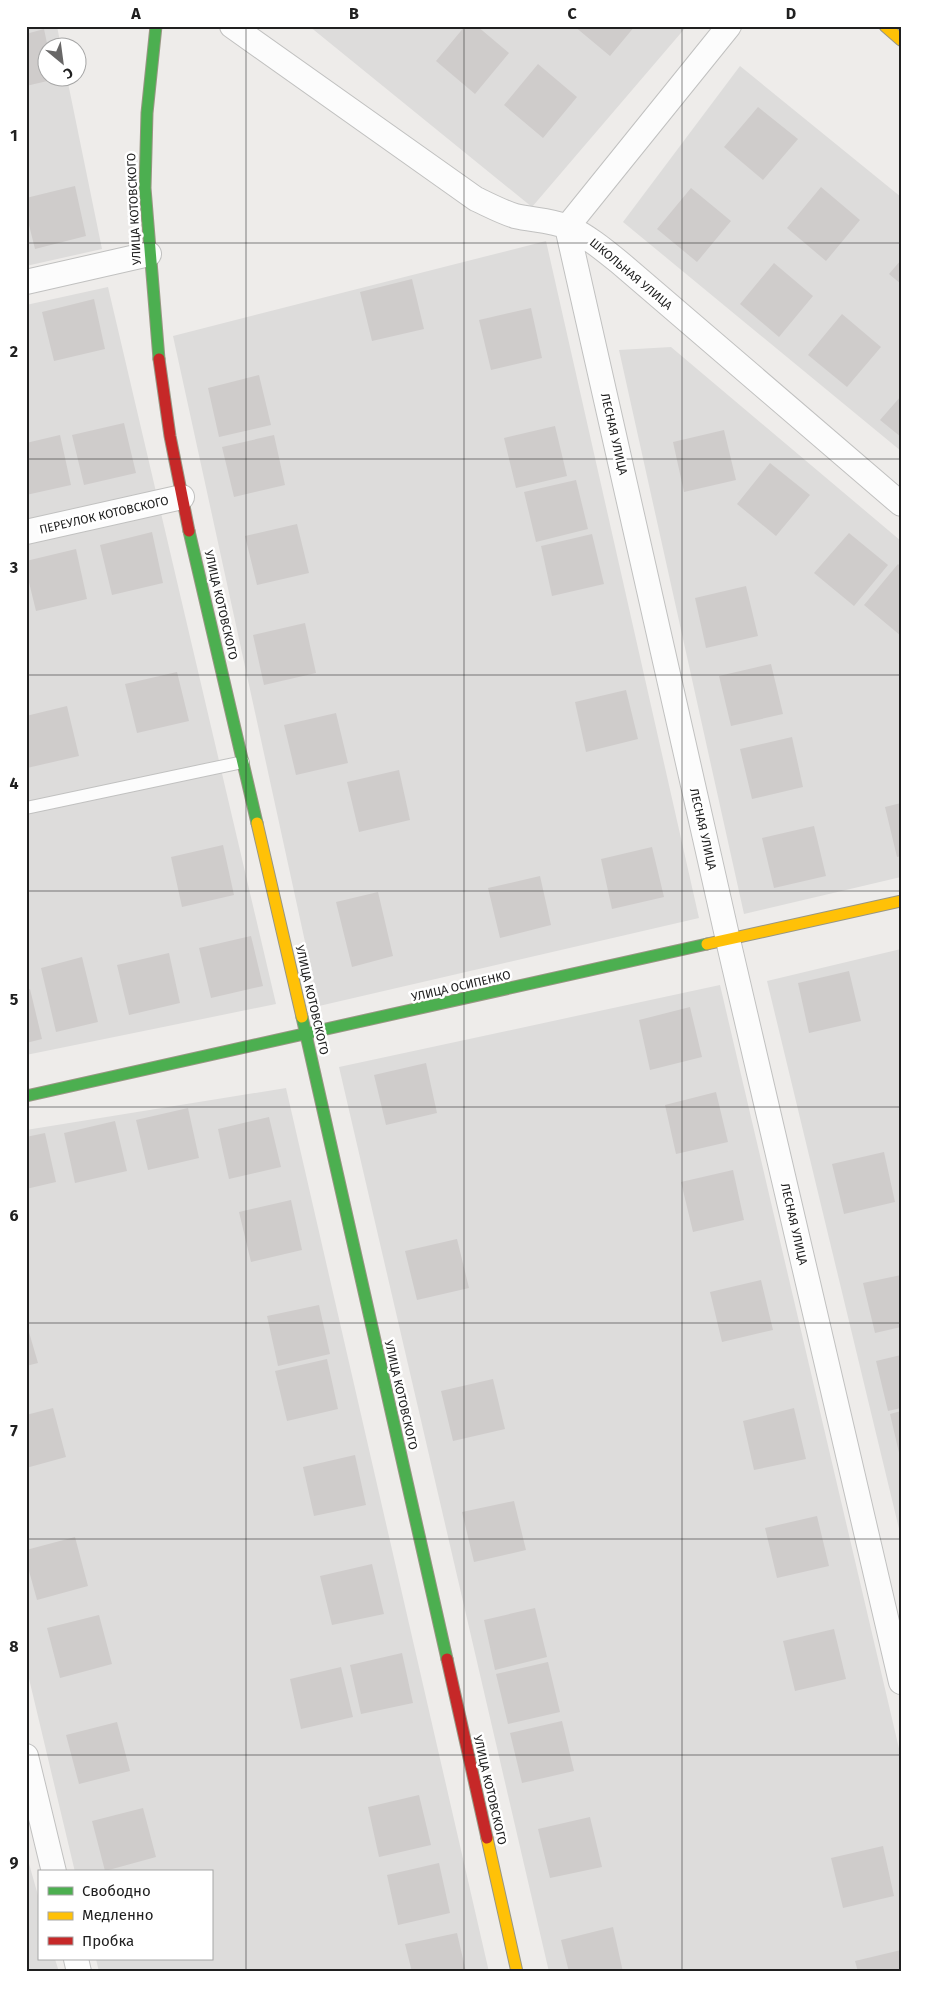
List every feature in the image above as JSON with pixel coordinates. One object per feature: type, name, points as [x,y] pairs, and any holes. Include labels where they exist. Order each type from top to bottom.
[{"type":"street","name":"УЛИЦА КОТОВСКОГО","points":[[156,26],[145,150],[145,188],[149,254],[162,390],[182,497],[306,1034],[517,1972]]},
{"type":"street","name":"ШКОЛЬНАЯ УЛИЦА","points":[[232,26],[476,199],[498,210],[516,216],[545,220],[567,227],[589,238],[901,504]]},
{"type":"street","points":[[567,227],[729,26]]},
{"type":"street","points":[[885,26],[901,40]]},
{"type":"street","name":"ЛЕСНАЯ УЛИЦА","points":[[567,227],[728,940],[901,1682]]},
{"type":"street","points":[[26,282],[149,254]]},
{"type":"street","name":"ПЕРЕУЛОК КОТОВСКОГО","points":[[26,532],[182,497]]},
{"type":"street","name":"УЛИЦА ОСИПЕНКО","points":[[26,1096],[901,901]]},
{"type":"street","points":[[26,1756],[54,1870]]},
{"type":"lane","points":[[26,808],[243,762]]},
{"type":"shaded area","points":[[26,26],[57,26],[59,38],[38,38],[38,88],[69,88],[102,249],[26,266]]},
{"type":"shaded area","points":[[309,26],[686,26],[686,27],[532,207]]},
{"type":"shaded area","points":[[740,66],[901,197],[901,451],[623,222]]},
{"type":"shaded area","points":[[546,241],[699,918],[319,1006],[173,336]]},
{"type":"shaded area","points":[[108,287],[276,1004],[26,1055],[26,305]]},
{"type":"shaded area","points":[[671,347],[901,541],[901,877],[744,914],[619,350]]},
{"type":"shaded area","points":[[901,949],[901,1537],[767,981]]},
{"type":"shaded area","points":[[720,985],[901,1757],[901,1972],[549,1972],[339,1067]]},
{"type":"shaded area","points":[[286,1088],[489,1972],[99,1972],[96,1960],[212,1960],[212,1870],[75,1870],[26,1666],[26,1130]]},
{"type":"shaded area","points":[[26,1853],[38,1895],[38,1960],[55,1960],[59,1972],[26,1972]]},
{"type":"building","points":[[465,26],[477,26],[509,53],[475,94],[436,61]]},
{"type":"building","points":[[574,26],[635,26],[610,56]]},
{"type":"building","points":[[44,29],[46,38],[38,38],[38,83],[26,86],[26,34]]},
{"type":"building","points":[[538,64],[577,97],[543,138],[504,105]]},
{"type":"building","points":[[758,107],[798,139],[763,180],[724,147]]},
{"type":"building","points":[[75,186],[86,236],[35,249],[26,213],[26,198]]},
{"type":"building","points":[[821,187],[860,220],[826,261],[787,228]]},
{"type":"building","points":[[691,188],[731,221],[697,262],[657,229]]},
{"type":"building","points":[[901,260],[901,284],[889,274]]},
{"type":"building","points":[[774,263],[813,296],[779,337],[740,304]]},
{"type":"building","points":[[412,279],[424,329],[372,341],[360,292]]},
{"type":"building","points":[[94,299],[105,349],[54,361],[42,312]]},
{"type":"building","points":[[531,308],[542,358],[491,370],[479,320]]},
{"type":"building","points":[[842,314],[881,347],[847,387],[808,355]]},
{"type":"building","points":[[259,375],[271,425],[219,437],[208,388]]},
{"type":"building","points":[[901,396],[901,437],[880,420]]},
{"type":"building","points":[[124,423],[136,473],[84,485],[72,435]]},
{"type":"building","points":[[555,426],[567,476],[516,488],[504,438]]},
{"type":"building","points":[[724,430],[736,480],[684,492],[673,442]]},
{"type":"building","points":[[60,435],[71,485],[26,495],[26,443]]},
{"type":"building","points":[[274,435],[285,485],[234,497],[222,447]]},
{"type":"building","points":[[770,463],[810,495],[776,536],[737,504]]},
{"type":"building","points":[[576,480],[588,529],[536,542],[524,492]]},
{"type":"building","points":[[297,524],[309,573],[257,585],[245,536]]},
{"type":"building","points":[[152,532],[163,583],[112,595],[100,545]]},
{"type":"building","points":[[849,533],[888,565],[854,606],[814,573]]},
{"type":"building","points":[[592,534],[604,584],[552,596],[541,546]]},
{"type":"building","points":[[76,549],[87,599],[36,611],[26,570],[26,561]]},
{"type":"building","points":[[898,564],[901,567],[901,636],[864,605]]},
{"type":"building","points":[[746,586],[758,636],[706,648],[695,598]]},
{"type":"building","points":[[305,623],[316,673],[264,685],[253,635]]},
{"type":"building","points":[[771,664],[783,714],[731,726],[719,676]]},
{"type":"building","points":[[177,672],[189,721],[137,733],[125,684]]},
{"type":"building","points":[[626,690],[638,739],[586,752],[575,702]]},
{"type":"building","points":[[67,706],[79,756],[27,768],[26,716]]},
{"type":"building","points":[[336,713],[348,763],[296,775],[284,725]]},
{"type":"building","points":[[792,737],[803,787],[752,799],[740,749]]},
{"type":"building","points":[[399,770],[410,820],[359,832],[347,782]]},
{"type":"building","points":[[901,803],[901,856],[897,857],[885,807]]},
{"type":"building","points":[[814,826],[826,876],[774,888],[762,838]]},
{"type":"building","points":[[223,845],[234,895],[182,907],[171,857]]},
{"type":"building","points":[[652,847],[664,897],[612,909],[601,859]]},
{"type":"building","points":[[540,876],[551,925],[500,938],[488,888]]},
{"type":"building","points":[[378,892],[393,956],[352,967],[336,902]]},
{"type":"building","points":[[251,936],[263,986],[211,998],[199,948]]},
{"type":"building","points":[[169,953],[180,1003],[129,1015],[117,965]]},
{"type":"building","points":[[82,957],[98,1022],[56,1032],[41,968]]},
{"type":"building","points":[[849,971],[861,1021],[809,1033],[798,983]]},
{"type":"building","points":[[30,989],[42,1039],[26,1043],[26,990]]},
{"type":"building","points":[[690,1007],[702,1057],[650,1070],[639,1020]]},
{"type":"building","points":[[426,1063],[437,1113],[386,1125],[374,1075]]},
{"type":"building","points":[[716,1092],[728,1142],[676,1154],[665,1105]]},
{"type":"building","points":[[188,1108],[199,1158],[148,1170],[136,1120]]},
{"type":"building","points":[[269,1117],[281,1167],[229,1179],[218,1129]]},
{"type":"building","points":[[115,1121],[127,1171],[75,1183],[64,1133]]},
{"type":"building","points":[[45,1133],[56,1182],[26,1189],[26,1137]]},
{"type":"building","points":[[884,1152],[895,1202],[844,1214],[832,1164]]},
{"type":"building","points":[[733,1170],[744,1220],[693,1232],[681,1182]]},
{"type":"building","points":[[291,1200],[302,1250],[251,1262],[239,1212]]},
{"type":"building","points":[[457,1239],[469,1288],[417,1300],[405,1251]]},
{"type":"building","points":[[901,1275],[901,1327],[875,1333],[863,1283]]},
{"type":"building","points":[[761,1280],[773,1330],[722,1342],[710,1292]]},
{"type":"building","points":[[319,1305],[330,1354],[278,1366],[267,1316]]},
{"type":"building","points":[[26,1322],[38,1363],[26,1366]]},
{"type":"building","points":[[901,1355],[901,1408],[888,1411],[876,1361]]},
{"type":"building","points":[[327,1359],[338,1409],[287,1421],[275,1371]]},
{"type":"building","points":[[493,1379],[505,1429],[453,1441],[441,1391]]},
{"type":"building","points":[[53,1408],[66,1457],[26,1468],[26,1415]]},
{"type":"building","points":[[794,1408],[806,1459],[754,1470],[743,1421]]},
{"type":"building","points":[[901,1411],[901,1457],[900,1457],[890,1414]]},
{"type":"building","points":[[355,1455],[366,1505],[314,1516],[303,1467]]},
{"type":"building","points":[[514,1501],[526,1550],[474,1562],[462,1512]]},
{"type":"building","points":[[817,1516],[829,1566],[777,1578],[765,1528]]},
{"type":"building","points":[[75,1537],[88,1586],[37,1600],[26,1560],[26,1550]]},
{"type":"building","points":[[372,1564],[384,1614],[332,1625],[320,1576]]},
{"type":"building","points":[[535,1608],[547,1657],[495,1670],[484,1620]]},
{"type":"building","points":[[99,1615],[112,1664],[60,1678],[47,1628]]},
{"type":"building","points":[[834,1629],[846,1679],[795,1691],[783,1641]]},
{"type":"building","points":[[402,1653],[413,1703],[361,1714],[350,1665]]},
{"type":"building","points":[[548,1662],[560,1712],[508,1724],[496,1674]]},
{"type":"building","points":[[341,1667],[353,1717],[301,1729],[290,1679]]},
{"type":"building","points":[[562,1721],[574,1771],[522,1783],[510,1733]]},
{"type":"building","points":[[117,1722],[130,1771],[79,1784],[66,1735]]},
{"type":"building","points":[[419,1795],[431,1845],[379,1857],[368,1807]]},
{"type":"building","points":[[143,1808],[156,1857],[105,1870],[92,1821]]},
{"type":"building","points":[[590,1817],[602,1867],[550,1878],[538,1829]]},
{"type":"building","points":[[883,1846],[894,1896],[843,1908],[831,1858]]},
{"type":"building","points":[[439,1863],[450,1913],[398,1925],[387,1875]]},
{"type":"building","points":[[613,1927],[623,1972],[569,1972],[561,1940]]},
{"type":"building","points":[[457,1933],[466,1972],[412,1972],[405,1944]]},
{"type":"building","points":[[901,1950],[901,1972],[858,1972],[855,1961]]},
{"type":"traffic: fast","points":[[156,26],[147,113],[145,188],[159,359]]},
{"type":"traffic: fast","points":[[189,531],[257,823]]},
{"type":"traffic: fast","points":[[26,1096],[707,944]]},
{"type":"traffic: fast","points":[[302,1017],[447,1659]]},
{"type":"traffic: slow","points":[[885,26],[901,40]]},
{"type":"traffic: slow","points":[[257,823],[302,1017]]},
{"type":"traffic: slow","points":[[707,944],[901,901]]},
{"type":"traffic: slow","points":[[487,1838],[517,1972]]},
{"type":"traffic: jam","points":[[159,359],[170,436],[189,531]]},
{"type":"traffic: jam","points":[[447,1659],[487,1838]]}]
